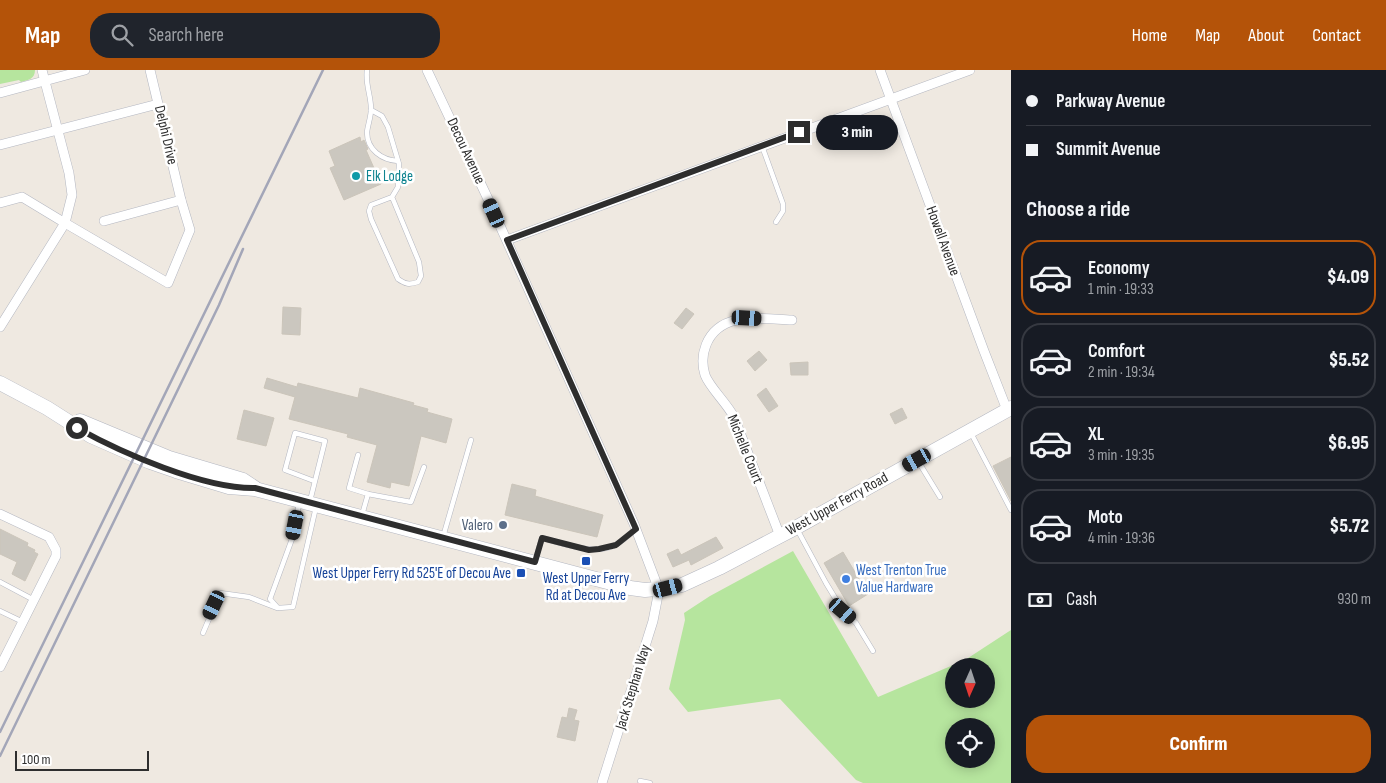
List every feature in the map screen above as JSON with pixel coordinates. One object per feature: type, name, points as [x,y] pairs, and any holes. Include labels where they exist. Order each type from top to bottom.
[{"type":"main road","name":"West Upper Ferry Road","points":[[0,383],[47,408],[91,436],[150,462],[229,487],[255,488],[630,588],[660,590],[682,585],[797,528],[1009,409]]},
{"type":"street","points":[[0,327],[65,223],[72,195],[59,130],[42,70]]},
{"type":"street","points":[[0,93],[85,70]]},
{"type":"street","name":"Delphi Drive","points":[[65,223],[168,284],[190,230],[150,70]]},
{"type":"street","name":"Decou Avenue","points":[[428,70],[507,240],[636,529],[660,590]]},
{"type":"street","name":"Howell Avenue","points":[[880,70],[984,351],[1009,409]]},
{"type":"street","points":[[507,240],[970,70]]},
{"type":"street","points":[[0,145],[158,104]]},
{"type":"street","points":[[0,203],[22,197],[65,223]]},
{"type":"street","points":[[104,220],[181,200]]},
{"type":"street","name":"Michelle Court","points":[[780,536],[734,417],[727,405],[710,385],[706,377],[702,358],[707,340],[713,332],[729,321],[747,318],[792,320]]},
{"type":"street","points":[[0,514],[49,538],[56,550],[56,556],[0,667]]},
{"type":"street","name":"Jack Stephan Way","points":[[602,783],[653,621],[660,590]]},
{"type":"lane","points":[[367,70],[366,79],[371,110],[367,135],[373,149],[380,157],[388,161],[398,161]]},
{"type":"lane","points":[[371,110],[382,116],[388,127],[398,161],[398,187],[392,197],[371,205],[369,211],[398,279],[405,284],[411,284],[418,282],[421,276],[419,262],[392,197]]},
{"type":"lane","points":[[762,146],[783,204],[783,211],[776,222]]},
{"type":"lane","points":[[970,432],[1010,508]]},
{"type":"lane","points":[[203,633],[220,593],[249,597],[278,608],[294,607],[309,502],[325,441],[295,433],[285,470],[314,481]]},
{"type":"lane","points":[[442,538],[471,440]]},
{"type":"lane","points":[[358,455],[349,488],[368,494],[411,502],[424,468]]},
{"type":"lane","points":[[917,460],[940,497]]},
{"type":"lane","points":[[362,516],[368,494]]},
{"type":"lane","points":[[278,608],[270,599],[292,539],[309,502]]},
{"type":"lane","points":[[797,528],[843,611],[856,623],[873,651]]},
{"type":"lane","points":[[535,562],[542,538],[589,550],[616,545],[636,529]]},
{"type":"lane","points":[[0,582],[34,600]]},
{"type":"lane","points":[[0,611],[23,622]]},
{"type":"lane","points":[[640,781],[650,783]]},
{"type":"green space","points":[[0,70],[35,70],[34,75],[29,80],[0,84]]},
{"type":"green space","points":[[793,551],[878,697],[945,669],[945,708],[995,708],[995,658],[968,658],[1011,630],[1011,783],[863,783],[856,780],[780,699],[688,712],[669,689],[685,620],[684,613],[710,596]]},
{"type":"building","name":"Elk Lodge","points":[[360,137],[361,142],[364,140],[368,149],[366,150],[381,184],[344,200],[330,168],[335,166],[329,151]]},
{"type":"building","points":[[283,307],[301,308],[300,335],[282,334]]},
{"type":"building","points":[[686,308],[694,314],[682,329],[674,323]]},
{"type":"building","points":[[759,351],[767,360],[755,371],[747,361]]},
{"type":"building","points":[[808,362],[808,375],[791,375],[790,363]]},
{"type":"building","points":[[267,378],[297,387],[298,383],[358,398],[360,388],[414,403],[413,405],[428,409],[427,412],[452,419],[446,443],[421,436],[409,486],[391,482],[390,488],[367,482],[377,445],[347,437],[348,434],[289,419],[295,397],[264,388]]},
{"type":"building","points":[[766,388],[778,406],[769,412],[757,395]]},
{"type":"building","points":[[902,408],[907,418],[895,424],[890,414]]},
{"type":"building","points":[[244,410],[274,418],[266,446],[237,439]]},
{"type":"building","points":[[1011,457],[1011,501],[993,466]]},
{"type":"building","points":[[512,484],[536,490],[535,496],[603,515],[597,537],[505,515]]},
{"type":"building","points":[[0,529],[28,543],[27,546],[38,554],[25,581],[12,574],[17,562],[0,554]]},
{"type":"building","points":[[716,537],[723,548],[691,565],[689,560],[673,567],[667,554],[678,549],[681,555]]},
{"type":"building","name":"West Trenton True Value Hardware","points":[[843,552],[868,594],[849,606],[824,563]]},
{"type":"building","points":[[569,708],[577,710],[574,720],[579,721],[575,741],[557,737],[562,717],[567,718]]},
{"type":"railway","points":[[0,732],[323,70]]},
{"type":"railway","points":[[0,756],[219,305],[243,249]]},
{"type":"place","name":"Elk Lodge","points":[[356,176]]},
{"type":"place","name":"Valero","points":[[503,525]]},
{"type":"place","name":"West Upper Ferry Rd at Decou Ave","points":[[586,561]]},
{"type":"place","name":"West Upper Ferry Rd 525'E of Decou Ave","points":[[521,573]]},
{"type":"place","name":"West Trenton True Value Hardware","points":[[846,579]]},
{"type":"route","points":[[77,428],[105,443],[150,462],[229,487],[241,489],[255,488],[535,562],[542,538],[589,550],[616,545],[636,529],[507,240],[799,132]]}]
